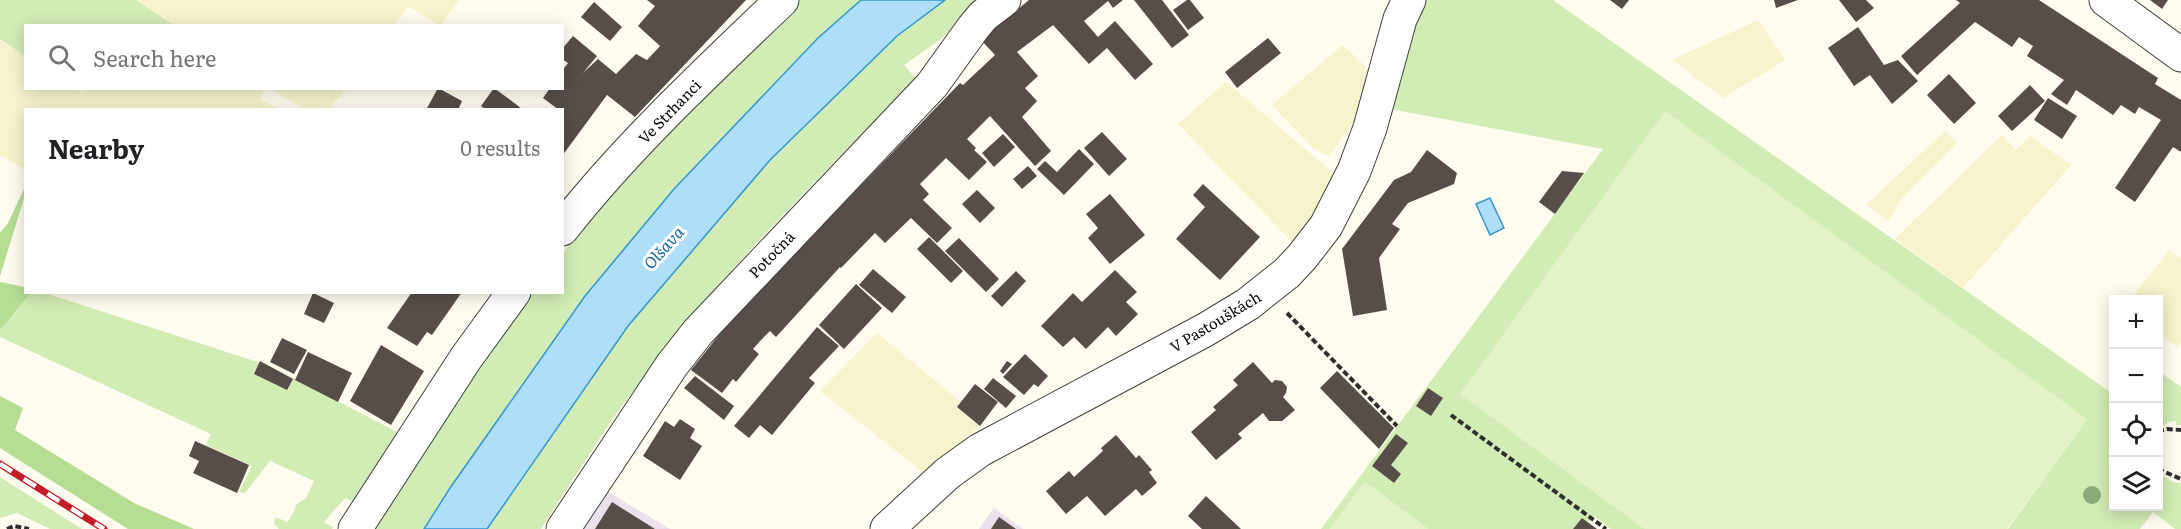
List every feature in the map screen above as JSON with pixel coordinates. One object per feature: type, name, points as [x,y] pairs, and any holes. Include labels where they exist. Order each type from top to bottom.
[{"type":"street","name":"Ve Strhanci","points":[[564,226],[585,200],[686,92],[782,0]]},
{"type":"street","name":"Potočná","points":[[563,529],[672,365],[698,332],[932,85],[973,28],[1004,0]]},
{"type":"street","name":"V Pastouškách","points":[[887,529],[948,473],[980,450],[1205,330],[1266,291],[1302,257],[1326,226],[1345,191],[1370,128],[1395,35],[1409,0]]},
{"type":"street","points":[[2106,0],[2181,55]]},
{"type":"street","points":[[355,529],[466,358],[513,294]]},
{"type":"path","points":[[1266,291],[1397,426]]},
{"type":"path","points":[[1451,415],[1606,529]]},
{"type":"path","points":[[2163,430],[2181,430]]},
{"type":"path","points":[[2163,471],[2181,479]]},
{"type":"path","points":[[7,529],[14,526],[29,529]]},
{"type":"shaded area","points":[[136,0],[459,0],[441,24],[437,24],[408,6],[396,24],[171,24]]},
{"type":"shaded area","points":[[1758,20],[1785,60],[1723,98],[1672,60]]},
{"type":"shaded area","points":[[0,40],[24,55],[24,90],[78,90],[82,92],[84,90],[264,90],[260,99],[277,108],[24,108],[24,169],[0,155]]},
{"type":"shaded area","points":[[1343,45],[1371,72],[1363,109],[1329,156],[1314,149],[1272,105]]},
{"type":"shaded area","points":[[1226,82],[1338,177],[1294,244],[1178,124]]},
{"type":"shaded area","points":[[273,90],[345,90],[330,108],[301,108]]},
{"type":"shaded area","points":[[1945,131],[1957,143],[1903,197],[1888,221],[1866,205]]},
{"type":"shaded area","points":[[2002,135],[2016,150],[2030,136],[2071,165],[1963,288],[1895,239]]},
{"type":"shaded area","points":[[2169,250],[2181,259],[2181,341],[2177,347],[2163,337],[2163,295],[2134,295]]},
{"type":"shaded area","points":[[877,333],[961,402],[957,407],[980,426],[924,473],[820,391]]},
{"type":"shaded area","points":[[605,490],[670,529],[580,529]]},
{"type":"shaded area","points":[[994,508],[1023,529],[979,529]]},
{"type":"green space","points":[[0,0],[136,0],[172,24],[24,24],[24,55],[0,39]]},
{"type":"green space","points":[[799,0],[861,0],[818,38],[674,189],[585,296],[450,488],[424,529],[371,529],[475,374],[532,294],[564,294],[564,252],[577,234],[625,176]]},
{"type":"green space","points":[[945,0],[983,0],[941,39],[904,65],[918,81],[839,157],[760,239],[681,327],[611,421],[541,529],[487,529],[628,326],[770,160],[897,36]]},
{"type":"green space","points":[[1421,0],[1553,0],[2109,391],[2109,511],[2163,511],[2163,476],[2173,482],[2181,483],[2181,529],[2175,529],[2153,512],[2140,529],[2008,529],[2087,419],[1460,393],[1645,529],[1611,529],[1594,516],[1590,521],[1580,521],[1574,529],[1428,529],[1365,482],[1330,529],[1321,529],[1603,149],[1385,108]]},
{"type":"green space","points":[[1665,111],[2087,419],[2007,529],[1645,529],[1460,394]]},
{"type":"green space","points":[[24,189],[24,198],[0,276],[0,233],[8,223]]},
{"type":"green space","points":[[0,282],[24,287],[24,294],[30,294],[0,330]]},
{"type":"green space","points":[[30,294],[48,294],[270,366],[401,434],[357,504],[345,498],[324,522],[333,527],[332,529],[279,529],[274,524],[275,517],[288,522],[297,504],[306,498],[314,481],[270,461],[245,493],[239,492],[252,466],[206,445],[211,434],[0,337],[0,330]]},
{"type":"green space","points":[[2163,374],[2181,387],[2181,425],[2176,425],[2176,421],[2167,422],[2163,426]]},
{"type":"green space","points":[[0,396],[23,408],[15,430],[134,503],[194,529],[128,529],[0,448]]},
{"type":"green space","points":[[0,477],[82,529],[50,529],[17,513],[0,518]]},
{"type":"green space","points":[[1365,482],[1428,529],[1330,529]]},
{"type":"water","name":"Olšava","points":[[861,0],[945,0],[897,36],[770,160],[628,326],[487,529],[424,529],[450,488],[585,296],[674,189],[818,38]]},
{"type":"water","points":[[1490,198],[1504,228],[1490,235],[1476,204]]},
{"type":"building","points":[[647,0],[746,0],[635,117],[607,95],[564,153],[564,108],[556,108],[543,98],[549,90],[564,90],[564,68],[568,63],[564,60],[564,47],[573,36],[597,56],[583,73],[598,59],[616,74],[636,54],[647,60],[660,46],[638,26],[655,6]]},
{"type":"building","points":[[1029,0],[1123,0],[1113,8],[1108,1],[1084,21],[1098,37],[1115,21],[1153,64],[1135,80],[1107,48],[1089,64],[1053,25],[1017,52],[1038,76],[1025,88],[1037,101],[1022,117],[1051,151],[1035,166],[990,116],[967,139],[976,148],[974,150],[987,162],[969,180],[946,158],[920,184],[929,194],[923,200],[952,228],[937,243],[911,218],[885,243],[875,233],[840,267],[776,337],[770,331],[762,339],[753,349],[759,354],[736,382],[733,379],[722,393],[691,370],[734,316],[960,83],[963,85],[995,55],[981,40]]},
{"type":"building","points":[[1134,0],[1162,0],[1189,35],[1172,48]]},
{"type":"building","points":[[1190,0],[1204,18],[1188,30],[1173,10]]},
{"type":"building","points":[[1610,0],[1629,0],[1622,9]]},
{"type":"building","points":[[1774,0],[1798,0],[1776,8]]},
{"type":"building","points":[[1839,0],[1866,0],[1874,8],[1856,22]]},
{"type":"building","points":[[1956,0],[2039,0],[2158,78],[2155,84],[2181,100],[2181,152],[2173,147],[2135,202],[2115,188],[2161,120],[2139,107],[2135,114],[2121,105],[2113,115],[2076,90],[2067,105],[2051,94],[2064,80],[2027,56],[2033,46],[2019,37],[2012,47],[1975,22],[1917,75],[1901,56],[1960,3]]},
{"type":"building","points":[[2150,0],[2168,0],[2162,9]]},
{"type":"building","points":[[594,2],[622,27],[610,41],[581,17]]},
{"type":"building","points":[[1858,27],[1884,65],[1898,60],[1918,81],[1892,104],[1870,75],[1854,86],[1828,48]]},
{"type":"building","points":[[1268,38],[1281,53],[1237,88],[1225,72]]},
{"type":"building","points":[[1949,74],[1976,103],[1954,124],[1927,95]]},
{"type":"building","points":[[2030,85],[2045,101],[2012,131],[1998,116]]},
{"type":"building","points":[[437,90],[442,90],[462,101],[459,108],[427,108]]},
{"type":"building","points":[[493,90],[497,90],[520,108],[484,108],[481,106]]},
{"type":"building","points":[[2048,98],[2077,116],[2062,139],[2034,120]]},
{"type":"building","points":[[1102,132],[1127,159],[1109,176],[1084,148]]},
{"type":"building","points":[[1003,134],[1015,147],[994,167],[982,153]]},
{"type":"building","points":[[1079,149],[1094,164],[1064,195],[1037,169],[1045,161],[1057,172]]},
{"type":"building","points":[[1427,150],[1457,173],[1454,184],[1408,203],[1392,224],[1400,229],[1379,258],[1387,310],[1353,316],[1342,249],[1394,180],[1411,172]]},
{"type":"building","points":[[1028,166],[1037,176],[1022,189],[1013,179]]},
{"type":"building","points":[[1562,171],[1584,173],[1555,214],[1539,202]]},
{"type":"building","points":[[1203,184],[1260,237],[1220,280],[1176,239],[1205,207],[1193,195]]},
{"type":"building","points":[[977,190],[995,208],[980,223],[962,204]]},
{"type":"building","points":[[1110,194],[1145,235],[1110,264],[1088,238],[1098,228],[1086,214]]},
{"type":"building","points":[[929,237],[963,271],[951,283],[917,249]]},
{"type":"building","points":[[959,238],[999,279],[986,292],[945,251]]},
{"type":"building","points":[[873,269],[906,297],[892,313],[859,285]]},
{"type":"building","points":[[1115,270],[1137,292],[1126,302],[1138,314],[1116,336],[1108,327],[1086,349],[1074,337],[1063,347],[1041,326],[1073,293],[1082,302]]},
{"type":"building","points":[[1016,271],[1026,281],[1002,307],[991,296]]},
{"type":"building","points":[[856,284],[882,308],[844,349],[819,325]]},
{"type":"building","points":[[313,294],[334,303],[324,323],[304,314]]},
{"type":"building","points":[[411,294],[461,294],[432,335],[427,332],[417,346],[387,328]]},
{"type":"building","points":[[817,327],[839,346],[809,378],[815,383],[772,435],[760,425],[749,438],[734,426]]},
{"type":"building","points":[[282,338],[307,350],[294,374],[270,362]]},
{"type":"building","points":[[381,345],[424,371],[391,425],[350,401]]},
{"type":"building","points":[[308,352],[352,373],[338,402],[295,380]]},
{"type":"building","points":[[1025,354],[1048,376],[1038,387],[1034,384],[1024,395],[1003,377]]},
{"type":"building","points":[[260,361],[293,379],[287,390],[254,374]]},
{"type":"building","points":[[1007,361],[1012,364],[1003,374],[1000,371]]},
{"type":"building","points":[[1253,362],[1272,383],[1275,380],[1282,381],[1287,387],[1283,397],[1295,410],[1282,421],[1269,421],[1263,413],[1238,434],[1242,438],[1216,460],[1191,432],[1216,410],[1213,407],[1238,385],[1233,380]]},
{"type":"building","points":[[1337,371],[1394,428],[1379,449],[1320,388]]},
{"type":"building","points":[[695,376],[734,406],[724,420],[684,388]]},
{"type":"building","points":[[993,378],[1016,396],[1006,408],[984,389]]},
{"type":"building","points":[[975,384],[998,402],[980,426],[957,407]]},
{"type":"building","points":[[1428,388],[1443,398],[1431,416],[1416,406]]},
{"type":"building","points":[[680,419],[695,429],[690,438],[702,446],[680,480],[643,456],[665,421],[674,427]]},
{"type":"building","points":[[1396,434],[1408,443],[1391,465],[1401,474],[1394,483],[1372,466]]},
{"type":"building","points":[[1116,435],[1136,458],[1139,455],[1152,470],[1149,472],[1157,483],[1142,496],[1136,489],[1105,516],[1087,496],[1066,514],[1046,491],[1069,471],[1074,477],[1103,451],[1101,448]]},
{"type":"building","points":[[195,441],[249,465],[237,493],[193,473],[199,461],[189,456]]},
{"type":"building","points":[[1206,496],[1241,529],[1202,529],[1188,516]]},
{"type":"building","points":[[612,502],[655,529],[595,529]]},
{"type":"building","points":[[999,517],[1016,529],[991,529]]},
{"type":"building","points":[[1582,518],[1597,529],[1573,529]]},
{"type":"railway","points":[[0,464],[104,529]]}]
